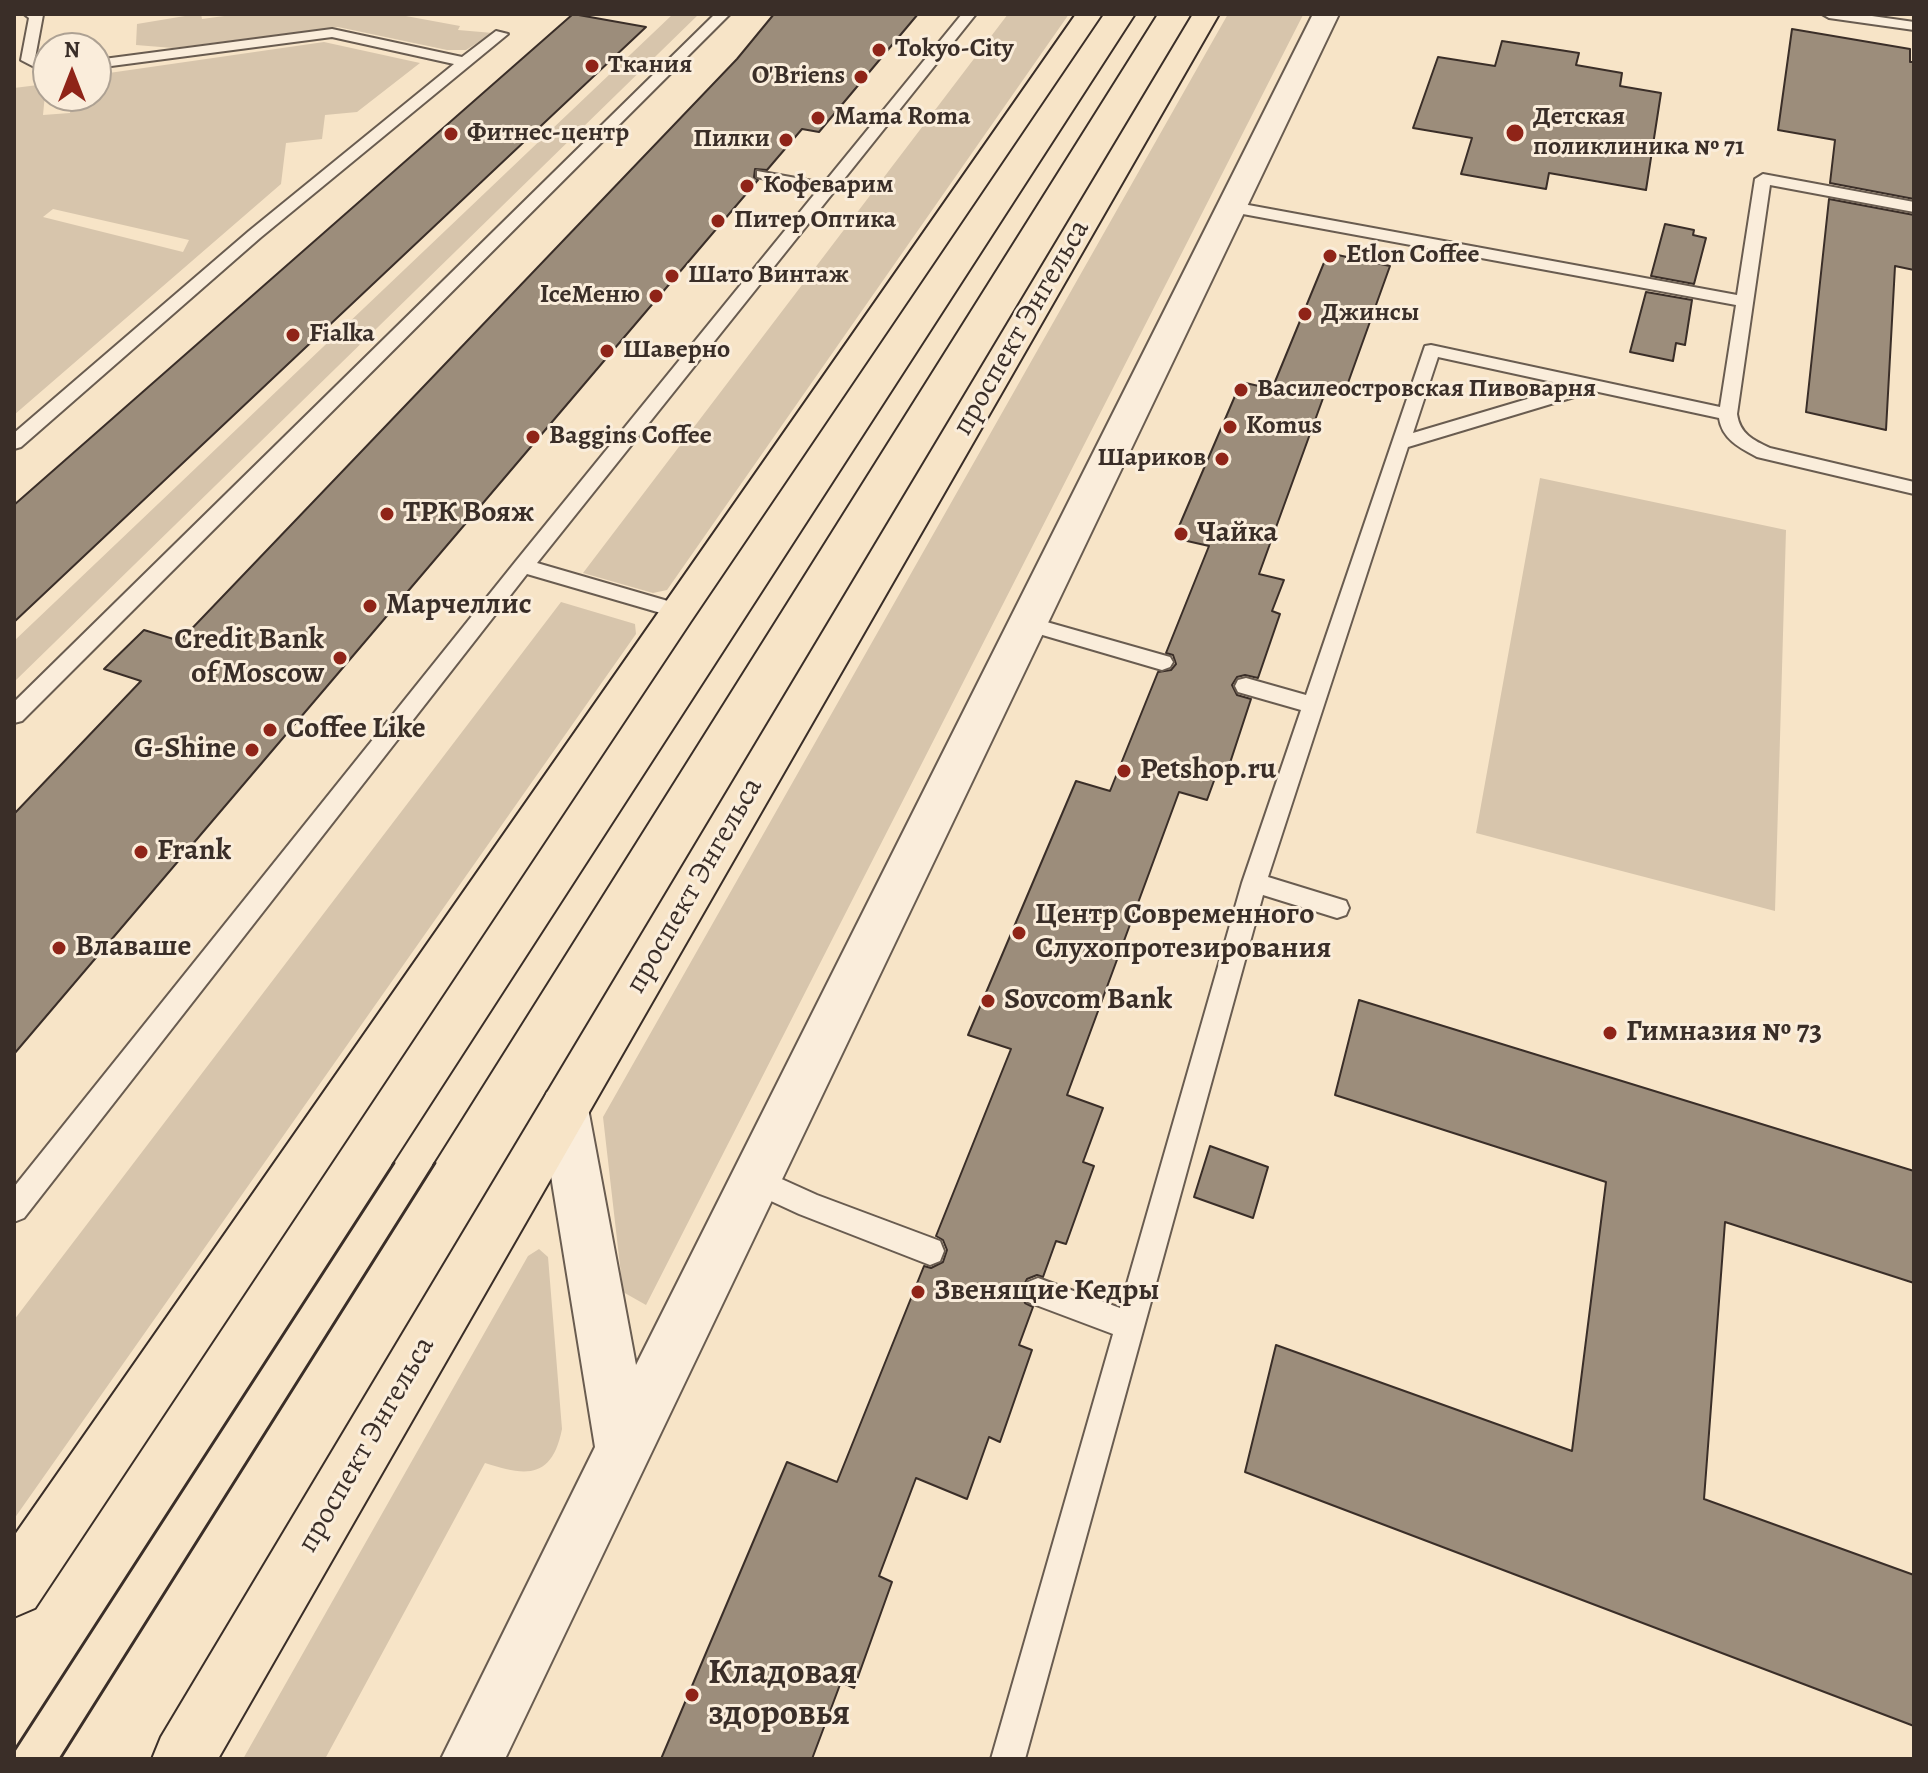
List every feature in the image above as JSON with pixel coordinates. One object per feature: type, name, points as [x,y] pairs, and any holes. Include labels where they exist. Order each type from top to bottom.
[{"type":"main road","points":[[14,1587],[678,611],[1089,14]]},
{"type":"main road","name":"проспект Энгельса","points":[[183,1759],[1206,14]]},
{"type":"street","points":[[472,1759],[1326,14]]},
{"type":"street","points":[[564,1108],[623,1447]]},
{"type":"lane","points":[[31,14],[36,15],[33,32]]},
{"type":"lane","points":[[14,715],[723,14]]},
{"type":"lane","points":[[14,1209],[523,566],[969,14]]},
{"type":"lane","points":[[1829,14],[1914,26]]},
{"type":"lane","points":[[112,62],[332,33],[464,62]]},
{"type":"lane","points":[[14,443],[223,259],[501,34]]},
{"type":"lane","points":[[32,38],[28,60],[32,62]]},
{"type":"lane","points":[[763,174],[827,189]]},
{"type":"lane","points":[[1914,207],[1763,179],[1728,414],[1730,429],[1746,444],[1764,453],[1914,488]]},
{"type":"lane","points":[[1232,207],[1745,302]]},
{"type":"lane","points":[[1008,1759],[1254,883],[1431,350],[1728,414]]},
{"type":"lane","points":[[1400,443],[1596,384]]},
{"type":"lane","points":[[523,566],[678,611]]},
{"type":"lane","points":[[1029,624],[1162,662]]},
{"type":"lane","points":[[1246,686],[1313,705]]},
{"type":"lane","points":[[1254,883],[1337,908]]},
{"type":"lane","points":[[755,1180],[809,1205],[930,1251]]},
{"type":"lane","points":[[1038,1292],[1129,1326]]},
{"type":"shaded area","points":[[201,14],[202,19],[239,14],[395,14],[460,26],[458,30],[493,33],[466,50],[447,50],[338,27],[173,48],[136,45],[137,24]]},
{"type":"shaded area","points":[[673,14],[699,14],[14,682],[14,641]]},
{"type":"shaded area","points":[[1008,14],[1069,14],[667,590],[653,593],[583,573]]},
{"type":"shaded area","points":[[1228,14],[1303,15],[646,1305],[623,1292],[603,1117]]},
{"type":"shaded area","points":[[324,42],[420,63],[357,112],[325,115],[322,139],[286,143],[281,184],[14,415],[14,88],[32,86],[32,112],[43,112],[43,115],[112,112],[112,73]],"holes":[[[53,209],[189,240],[183,252],[43,217]]]},
{"type":"shaded area","points":[[1540,478],[1786,530],[1775,911],[1476,833]]},
{"type":"shaded area","points":[[561,602],[635,624],[636,634],[14,1519],[14,1320]]},
{"type":"shaded area","points":[[539,1249],[548,1257],[562,1429],[551,1458],[544,1466],[524,1471],[485,1463],[325,1759],[243,1759],[528,1256]]},
{"type":"building","points":[[573,14],[646,27],[14,622],[14,505]]},
{"type":"building","name":"ТРК Вояж","points":[[774,14],[918,14],[819,132],[802,129],[767,170],[755,169],[754,177],[758,180],[14,1054],[14,814],[141,681],[104,669],[144,630],[180,641],[737,59]]},
{"type":"building","points":[[1792,29],[1910,49],[1910,62],[1914,62],[1914,199],[1830,183],[1835,140],[1778,130]]},
{"type":"building","points":[[1502,41],[1579,53],[1576,65],[1622,73],[1620,86],[1661,93],[1646,190],[1549,173],[1546,189],[1461,174],[1472,138],[1413,128],[1438,57],[1495,66]]},
{"type":"building","points":[[1829,199],[1914,215],[1914,270],[1895,266],[1886,430],[1806,412]]},
{"type":"building","points":[[1665,224],[1694,230],[1693,235],[1706,238],[1694,284],[1651,276]]},
{"type":"building","points":[[1328,253],[1390,266],[1344,394],[1326,390],[1259,574],[1284,580],[1272,611],[1280,614],[1258,678],[1237,677],[1232,685],[1237,695],[1251,699],[1228,769],[1219,767],[1207,800],[1179,792],[1067,1095],[1103,1108],[1083,1162],[1094,1166],[1066,1244],[1056,1241],[1043,1277],[1037,1275],[1027,1279],[1021,1291],[1025,1303],[1033,1307],[1019,1345],[1032,1350],[1000,1442],[989,1437],[967,1499],[916,1478],[879,1576],[892,1582],[854,1688],[841,1682],[812,1759],[661,1759],[787,1462],[837,1482],[924,1266],[931,1268],[943,1262],[947,1250],[943,1240],[936,1236],[1011,1049],[968,1035],[1076,781],[1110,791],[1158,672],[1171,670],[1176,664],[1173,655],[1166,653],[1209,546],[1174,538],[1241,382],[1272,389]]},
{"type":"building","points":[[1646,292],[1692,300],[1685,345],[1676,343],[1673,361],[1630,352]]},
{"type":"building","points":[[1359,1000],[1914,1171],[1914,1283],[1725,1222],[1704,1499],[1914,1575],[1914,1726],[1245,1472],[1276,1345],[1572,1451],[1606,1182],[1335,1095]]},
{"type":"building","points":[[1210,1146],[1268,1167],[1253,1218],[1194,1197]]},
{"type":"tram line","points":[[392,1165],[1136,14]]},
{"type":"tram line","points":[[433,1165],[1157,14]]},
{"type":"tram line","points":[[14,1751],[394,1163]]},
{"type":"tram line","points":[[60,1759],[435,1163]]},
{"type":"place","name":"Tokyo-City","points":[[879,50]]},
{"type":"place","name":"Ткания","points":[[592,66]]},
{"type":"place","name":"O'Briens","points":[[861,77]]},
{"type":"place","name":"Mama Roma","points":[[818,118]]},
{"type":"place","name":"Детская поликлиника № 71","points":[[1515,133]]},
{"type":"place","name":"Фитнес-центр","points":[[451,134]]},
{"type":"place","name":"Пилки","points":[[786,140]]},
{"type":"place","name":"Кофеварим","points":[[747,186]]},
{"type":"place","name":"Питер Оптика","points":[[718,221]]},
{"type":"place","name":"Etlon Coffee","points":[[1330,256]]},
{"type":"place","name":"Шато Винтаж","points":[[672,276]]},
{"type":"place","name":"IceМеню","points":[[656,296]]},
{"type":"place","name":"Джинсы","points":[[1305,314]]},
{"type":"place","name":"Fialka","points":[[293,335]]},
{"type":"place","name":"Шаверно","points":[[607,351]]},
{"type":"place","name":"Василеостровская Пивоварня","points":[[1241,390]]},
{"type":"place","name":"Komus","points":[[1230,427]]},
{"type":"place","name":"Baggins Coffee","points":[[533,437]]},
{"type":"place","name":"Шариков","points":[[1222,459]]},
{"type":"place","name":"ТРК Вояж","points":[[387,514]]},
{"type":"place","name":"Чайка","points":[[1181,534]]},
{"type":"place","name":"Марчеллис","points":[[370,606]]},
{"type":"place","name":"Credit Bank of Moscow","points":[[340,658]]},
{"type":"place","name":"Coffee Like","points":[[270,730]]},
{"type":"place","name":"G-Shine","points":[[252,750]]},
{"type":"place","name":"Petshop.ru","points":[[1124,771]]},
{"type":"place","name":"Frank","points":[[141,852]]},
{"type":"place","name":"Центр Современного Слухопротезирования","points":[[1019,933]]},
{"type":"place","name":"Влаваше","points":[[59,948]]},
{"type":"place","name":"Sovcom Bank","points":[[988,1001]]},
{"type":"place","name":"Гимназия № 73","points":[[1610,1033]]},
{"type":"place","name":"Звенящие Кедры","points":[[918,1292]]},
{"type":"place","name":"Кладовая здоровья","points":[[692,1695]]}]
